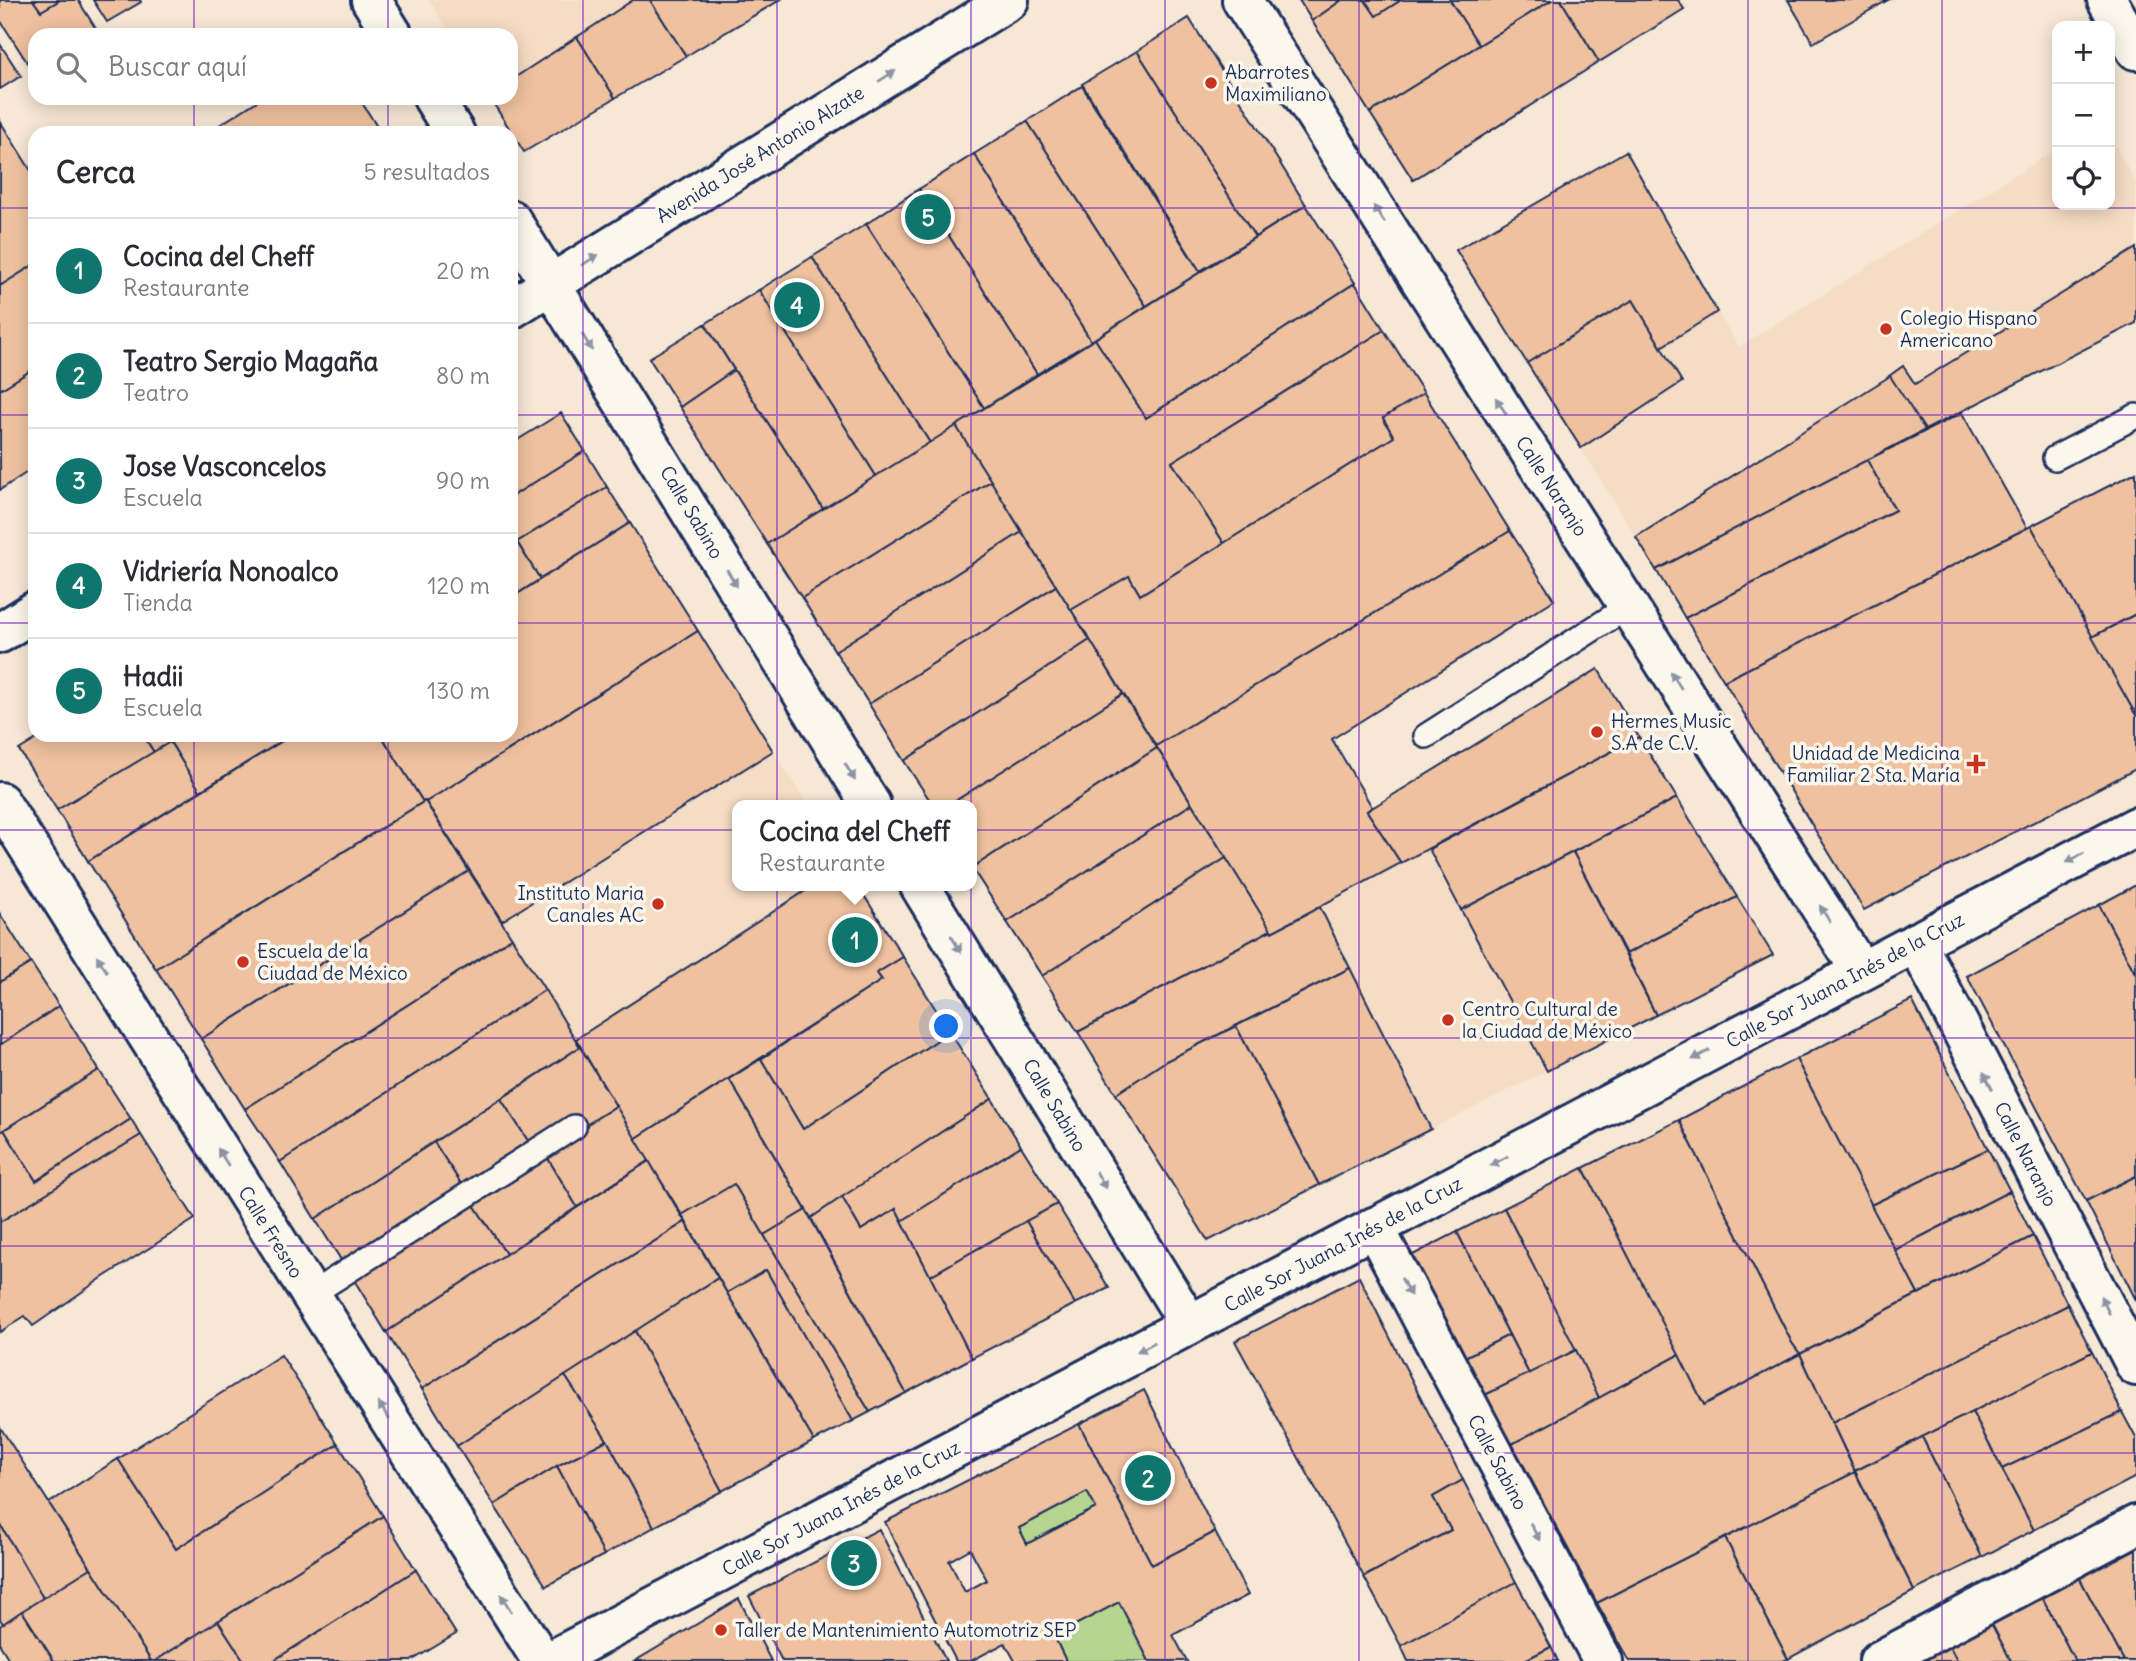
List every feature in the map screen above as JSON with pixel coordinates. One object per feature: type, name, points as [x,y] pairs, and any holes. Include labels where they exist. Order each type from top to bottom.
[{"type":"street","points":[[370,0],[388,28]]},
{"type":"street","name":"Avenida José Antonio Alzate","points":[[518,305],[1009,0]]},
{"type":"street","name":"Calle Naranjo","points":[[1242,0],[1861,971]]},
{"type":"street","points":[[2107,0],[2136,50]]},
{"type":"street","points":[[437,105],[451,126]]},
{"type":"street","name":"Calle Sabino","points":[[518,231],[868,800]]},
{"type":"street","points":[[0,633],[28,615]]},
{"type":"street","name":"Calle Fresno","points":[[0,802],[542,1661]]},
{"type":"street","name":"Calle Sor Juana Inés de la Cruz","points":[[550,1661],[2136,827]]},
{"type":"street","name":"Calle Sabino","points":[[923,891],[1189,1325]]},
{"type":"street","name":"Calle Naranjo","points":[[1916,942],[2136,1366]]},
{"type":"street","name":"Calle Sabino","points":[[1374,1227],[1603,1661]]},
{"type":"street","points":[[1878,1661],[2136,1525]]},
{"type":"lane","points":[[2055,458],[2136,416]]},
{"type":"lane","points":[[1426,736],[1629,606]]},
{"type":"lane","points":[[310,1295],[574,1127]]},
{"type":"shaded area","points":[[429,0],[633,0],[518,75],[518,28],[447,28]]},
{"type":"shaded area","name":"Colegio Hispano Americano","points":[[2115,146],[2136,183],[2136,248],[1915,384],[1903,366],[1636,537],[1581,448],[1682,382],[1661,347],[1717,312],[1739,347],[2052,152],[2052,210],[2115,210]]},
{"type":"shaded area","name":"Instituto Maria Canales AC","points":[[773,751],[805,800],[732,800],[732,891],[805,891],[576,1039],[502,921]]},
{"type":"shaded area","name":"Centro Cultural de la Ciudad de México","points":[[1428,849],[1547,1071],[1431,1129],[1320,907]]},
{"type":"green space","points":[[1087,1492],[1096,1508],[1027,1544],[1019,1528]]},
{"type":"green space","points":[[1119,1602],[1149,1661],[1066,1661],[1054,1636]]},
{"type":"building","points":[[0,0],[33,0],[41,11],[60,0],[78,0],[95,28],[28,28],[28,64],[0,20]]},
{"type":"building","points":[[33,0],[60,0],[41,11]]},
{"type":"building","points":[[93,0],[140,0],[141,2],[107,22]]},
{"type":"building","points":[[633,0],[650,0],[686,56],[615,98],[577,37]]},
{"type":"building","points":[[650,0],[780,0],[686,56]]},
{"type":"building","points":[[1299,0],[1342,0],[1312,21]]},
{"type":"building","points":[[1342,0],[1365,0],[1376,16],[1401,0],[1450,0],[1479,45],[1370,113],[1312,21]]},
{"type":"building","points":[[1365,0],[1401,0],[1376,16]]},
{"type":"building","points":[[1450,0],[1552,0],[1479,45]]},
{"type":"building","points":[[1552,0],[1561,0],[1599,62],[1413,180],[1370,113]]},
{"type":"building","points":[[1561,0],[1678,0],[1684,9],[1599,62]]},
{"type":"building","points":[[1788,0],[1888,0],[1813,43]]},
{"type":"building","points":[[1189,18],[1306,205],[1255,237],[1137,51]]},
{"type":"building","points":[[577,37],[615,98],[524,152],[518,142],[518,126],[508,126],[494,105],[518,105],[518,75]]},
{"type":"building","points":[[0,44],[21,76],[0,89]]},
{"type":"building","points":[[1137,51],[1255,237],[1200,271],[1082,84]]},
{"type":"building","points":[[1082,86],[1200,272],[1146,306],[1027,121]]},
{"type":"building","points":[[251,105],[363,105],[377,126],[218,126]]},
{"type":"building","points":[[0,121],[28,166],[28,268],[0,286]]},
{"type":"building","points":[[1027,121],[1146,306],[1091,341],[974,154]]},
{"type":"building","points":[[1626,151],[1717,312],[1661,347],[1633,300],[1527,363],[1456,250]]},
{"type":"building","points":[[974,154],[1091,341],[1037,374],[919,189]]},
{"type":"building","points":[[919,189],[1037,374],[984,408],[866,224]]},
{"type":"building","points":[[1306,205],[1355,283],[1146,418],[1095,339]]},
{"type":"building","points":[[866,224],[984,408],[930,443],[812,257]]},
{"type":"building","points":[[2136,248],[2136,323],[1925,430],[1889,376],[1903,366],[1915,384]]},
{"type":"building","points":[[812,257],[930,443],[876,476],[759,290]]},
{"type":"building","points":[[28,268],[28,372],[0,390],[0,286]]},
{"type":"building","points":[[1355,283],[1384,330],[1172,462],[1224,543],[1140,595],[1129,576],[1071,610],[956,426],[1095,339],[1146,418]]},
{"type":"building","points":[[759,290],[876,476],[823,509],[705,324]]},
{"type":"building","points":[[1633,300],[1682,382],[1581,448],[1527,363]]},
{"type":"building","points":[[705,324],[734,370],[680,407],[649,358]]},
{"type":"building","points":[[1384,330],[1424,393],[1383,418],[1394,437],[1224,543],[1172,462]]},
{"type":"building","points":[[734,370],[823,509],[767,544],[680,407]]},
{"type":"building","points":[[28,372],[28,472],[0,490],[0,390]]},
{"type":"building","points":[[1890,376],[1925,430],[1656,570],[1636,537]]},
{"type":"building","points":[[1424,393],[1510,531],[1156,746],[1071,610],[1129,576],[1140,595],[1394,437],[1383,418]]},
{"type":"building","points":[[561,413],[585,451],[518,493],[518,440]]},
{"type":"building","points":[[1962,413],[2027,528],[1724,681],[1685,618],[1895,510],[1867,460]]},
{"type":"building","points":[[956,426],[991,481],[802,598],[767,544]]},
{"type":"building","points":[[585,451],[607,487],[518,541],[518,493]]},
{"type":"building","points":[[1867,460],[1895,510],[1685,618],[1656,570]]},
{"type":"building","points":[[2136,472],[2136,614],[2092,637],[2031,526]]},
{"type":"building","points":[[991,481],[1022,532],[835,651],[802,598]]},
{"type":"building","points":[[607,487],[630,523],[540,579],[518,541]]},
{"type":"building","points":[[630,523],[698,631],[423,802],[385,742],[518,742],[518,594]]},
{"type":"building","points":[[2031,526],[2136,715],[2136,769],[1864,910],[1724,681]]},
{"type":"building","points":[[1510,531],[1554,600],[1332,739],[1372,807],[1367,811],[1401,863],[1272,932],[1156,746]]},
{"type":"building","points":[[1022,532],[1056,586],[869,704],[835,651]]},
{"type":"building","points":[[518,544],[540,579],[518,593]]},
{"type":"building","points":[[1056,586],[1090,640],[904,761],[869,704]]},
{"type":"building","points":[[2136,614],[2136,715],[2092,637]]},
{"type":"building","points":[[698,631],[773,751],[502,921],[426,802]]},
{"type":"building","points":[[1090,640],[1123,694],[957,800],[930,800],[904,761]]},
{"type":"building","points":[[1598,669],[1639,737],[1401,863],[1367,811]]},
{"type":"building","points":[[1123,694],[1157,748],[977,865],[977,800],[957,800]]},
{"type":"building","points":[[1639,737],[1677,798],[1461,910],[1429,849]]},
{"type":"building","points":[[32,742],[148,742],[154,752],[57,810],[19,750]]},
{"type":"building","points":[[148,742],[171,742],[154,752]]},
{"type":"building","points":[[170,742],[280,742],[200,791]]},
{"type":"building","points":[[170,742],[200,791],[88,861],[57,810]]},
{"type":"building","points":[[281,742],[385,742],[423,802],[156,969],[88,861]]},
{"type":"building","points":[[1157,748],[1192,804],[1007,922],[977,876],[977,865]]},
{"type":"building","points":[[1677,798],[1737,897],[1626,954],[1573,852]]},
{"type":"building","points":[[425,801],[469,871],[201,1039],[156,969]]},
{"type":"building","points":[[1192,804],[1226,858],[1042,976],[1007,922]]},
{"type":"building","points":[[1573,852],[1656,1015],[1547,1071],[1461,910]]},
{"type":"building","points":[[1226,858],[1271,930],[1078,1032],[1042,976]]},
{"type":"building","points":[[469,871],[512,938],[245,1109],[201,1039]]},
{"type":"building","points":[[2136,885],[2136,975],[2099,905]]},
{"type":"building","points":[[805,891],[861,891],[903,957],[877,973],[882,980],[635,1139],[576,1039]]},
{"type":"building","points":[[1737,897],[1773,955],[1656,1015],[1626,954]]},
{"type":"building","points":[[2099,905],[2136,975],[2136,1176],[2086,1201],[1967,976]]},
{"type":"building","points":[[1320,907],[1350,968],[1166,1061],[1116,1094],[1078,1032]]},
{"type":"building","points":[[0,914],[31,963],[0,982]]},
{"type":"building","points":[[512,938],[545,990],[280,1162],[245,1109]]},
{"type":"building","points":[[903,957],[950,1032],[803,1129],[761,1059],[882,980],[877,973]]},
{"type":"building","points":[[31,963],[59,1006],[0,1045],[0,982]]},
{"type":"building","points":[[1350,968],[1431,1129],[1319,1185],[1236,1026]]},
{"type":"building","points":[[545,990],[580,1047],[315,1219],[280,1162]]},
{"type":"building","points":[[1912,1000],[1988,1149],[1871,1205],[1796,1059]]},
{"type":"building","points":[[59,1006],[99,1070],[0,1132],[0,1045]]},
{"type":"building","points":[[1236,1026],[1319,1185],[1208,1241],[1116,1094],[1166,1061]]},
{"type":"building","points":[[950,1032],[992,1099],[811,1218],[729,1079],[761,1059],[803,1129]]},
{"type":"building","points":[[580,1047],[616,1106],[583,1127],[532,1147],[501,1099]]},
{"type":"building","points":[[1796,1059],[1918,1294],[1800,1354],[1679,1120]]},
{"type":"building","points":[[99,1070],[131,1119],[36,1181],[4,1130]]},
{"type":"building","points":[[729,1079],[806,1210],[764,1235],[734,1184],[682,1215],[635,1139]]},
{"type":"building","points":[[501,1099],[532,1147],[465,1190],[434,1142]]},
{"type":"building","points":[[992,1099],[1021,1146],[902,1221],[896,1209],[861,1230],[842,1197]]},
{"type":"building","points":[[616,1106],[649,1161],[577,1207],[544,1152]]},
{"type":"building","points":[[131,1119],[141,1135],[0,1222],[0,1132],[4,1130],[36,1181]]},
{"type":"building","points":[[1679,1120],[1800,1354],[1704,1405],[1583,1168]]},
{"type":"building","points":[[141,1135],[195,1219],[33,1326],[25,1316],[0,1332],[0,1222]]},
{"type":"building","points":[[434,1142],[465,1190],[345,1266],[315,1219]]},
{"type":"building","points":[[1021,1146],[1057,1204],[930,1276],[902,1221]]},
{"type":"building","points":[[1988,1149],[2010,1191],[1895,1250],[1871,1205]]},
{"type":"building","points":[[544,1152],[577,1207],[506,1254],[470,1199]]},
{"type":"building","points":[[649,1161],[685,1222],[422,1389],[386,1332]]},
{"type":"building","points":[[1583,1168],[1679,1355],[1599,1398],[1504,1208]]},
{"type":"building","points":[[2136,1176],[2136,1300],[2086,1201]]},
{"type":"building","points":[[734,1184],[870,1412],[853,1421],[766,1270],[727,1293],[682,1215]]},
{"type":"building","points":[[2010,1191],[2033,1236],[1918,1294],[1895,1250]]},
{"type":"building","points":[[842,1197],[861,1230],[896,1209],[972,1358],[906,1393],[811,1218]]},
{"type":"building","points":[[470,1199],[506,1254],[386,1332],[351,1275]]},
{"type":"building","points":[[1057,1204],[1109,1288],[1075,1304],[1026,1221]]},
{"type":"building","points":[[1504,1208],[1576,1350],[1529,1374],[1457,1232]]},
{"type":"building","points":[[806,1210],[906,1393],[870,1412],[764,1235]]},
{"type":"building","points":[[1026,1221],[1075,1304],[972,1358],[930,1276]]},
{"type":"building","points":[[685,1222],[718,1278],[457,1446],[422,1389]]},
{"type":"building","points":[[1457,1232],[1509,1335],[1465,1357],[1411,1256]]},
{"type":"building","points":[[2033,1236],[2068,1305],[1832,1423],[1800,1354]]},
{"type":"building","points":[[766,1270],[853,1421],[814,1441],[727,1293]]},
{"type":"building","points":[[1359,1277],[1463,1480],[1433,1497],[1451,1530],[1364,1577],[1235,1341]]},
{"type":"building","points":[[718,1278],[814,1441],[722,1491],[635,1331]]},
{"type":"building","points":[[2068,1305],[2092,1352],[1855,1471],[1832,1423]]},
{"type":"building","points":[[635,1331],[722,1491],[654,1527],[607,1440],[565,1376]]},
{"type":"building","points":[[1509,1335],[1529,1374],[1485,1395],[1465,1357]]},
{"type":"building","points":[[1576,1350],[1599,1398],[1512,1444],[1485,1395]]},
{"type":"building","points":[[2092,1352],[2122,1412],[2002,1469],[1972,1412]]},
{"type":"building","points":[[1800,1354],[1855,1472],[1597,1603],[1512,1444],[1679,1355],[1704,1405]]},
{"type":"building","points":[[281,1355],[338,1444],[176,1549],[118,1459]]},
{"type":"building","points":[[565,1376],[607,1440],[557,1466],[494,1505],[457,1446]]},
{"type":"building","points":[[1144,1390],[1215,1532],[1152,1565],[1079,1424]]},
{"type":"building","points":[[1972,1412],[2034,1530],[1982,1557],[1922,1437]]},
{"type":"building","points":[[2122,1412],[2136,1438],[2136,1477],[2034,1530],[2002,1469]]},
{"type":"building","points":[[1079,1424],[1152,1565],[1215,1532],[1248,1595],[1173,1635],[1187,1661],[1149,1661],[1119,1602],[1054,1636],[1066,1661],[1015,1661],[1005,1643],[971,1661],[956,1661],[885,1522]],"holes":[[[1087,1492],[1096,1508],[1027,1544],[1019,1528]],[[970,1549],[987,1580],[965,1592],[949,1561]]]},
{"type":"building","points":[[0,1427],[91,1568],[43,1598],[0,1524]]},
{"type":"building","points":[[1922,1437],[1982,1557],[1914,1591],[1855,1471]]},
{"type":"building","points":[[607,1440],[654,1527],[604,1555],[557,1466]]},
{"type":"building","points":[[338,1444],[383,1516],[155,1661],[151,1661],[49,1503],[118,1459],[176,1549]]},
{"type":"building","points":[[557,1466],[604,1555],[546,1586],[494,1505]]},
{"type":"building","points":[[1855,1472],[1914,1591],[1788,1659],[1725,1538]]},
{"type":"building","points":[[1463,1480],[1516,1582],[1401,1646],[1364,1577],[1451,1530],[1433,1497]]},
{"type":"building","points":[[383,1516],[416,1570],[273,1661],[244,1661],[218,1621]]},
{"type":"building","points":[[0,1524],[43,1598],[3,1624],[0,1619]]},
{"type":"building","points":[[879,1529],[946,1661],[782,1661],[749,1596]]},
{"type":"building","points":[[1725,1538],[1788,1659],[1629,1661],[1597,1603]]},
{"type":"building","points":[[2136,1548],[2136,1661],[2124,1661],[2079,1577]]},
{"type":"building","points":[[91,1568],[151,1661],[54,1661],[22,1611]]},
{"type":"building","points":[[416,1570],[456,1634],[411,1661],[273,1661]]},
{"type":"building","points":[[2079,1577],[2124,1661],[2075,1661],[2042,1597]]},
{"type":"building","points":[[1516,1582],[1551,1647],[1523,1661],[1408,1661],[1401,1646]]},
{"type":"building","points":[[2042,1597],[2075,1661],[2011,1661],[1991,1623]]},
{"type":"building","name":"Taller de Mantenimiento Automotriz SEP","points":[[739,1599],[771,1661],[635,1661]]},
{"type":"building","points":[[22,1611],[54,1661],[10,1661],[0,1645],[0,1626]]},
{"type":"building","points":[[218,1621],[244,1661],[155,1661]]},
{"type":"building","points":[[1991,1623],[2011,1661],[1957,1661],[1949,1645]]},
{"type":"building","points":[[1949,1645],[1957,1661],[1918,1661]]},
{"type":"building","points":[[1551,1647],[1558,1661],[1523,1661]]},
{"type":"place","name":"Abarrotes Maximiliano","points":[[1211,83]]},
{"type":"place","name":"Hadii","points":[[928,217]]},
{"type":"place","name":"Vidriería Nonoalco","points":[[797,305]]},
{"type":"place","name":"Colegio Hispano Americano","points":[[1886,329]]},
{"type":"place","name":"Hermes Music S.A de C.V.","points":[[1597,732]]},
{"type":"place","name":"Unidad de Medicina Familiar 2 Sta. María","points":[[1976,764]]},
{"type":"place","name":"Instituto Maria Canales AC","points":[[658,904]]},
{"type":"place","name":"Cocina del Cheff","points":[[855,940]]},
{"type":"place","name":"Escuela de la Ciudad de México","points":[[243,962]]},
{"type":"place","name":"Centro Cultural de la Ciudad de México","points":[[1448,1020]]},
{"type":"place","name":"Teatro Sergio Magaña","points":[[1148,1478]]},
{"type":"place","name":"Jose Vasconcelos","points":[[854,1563]]},
{"type":"place","name":"Taller de Mantenimiento Automotriz SEP","points":[[721,1630]]}]
